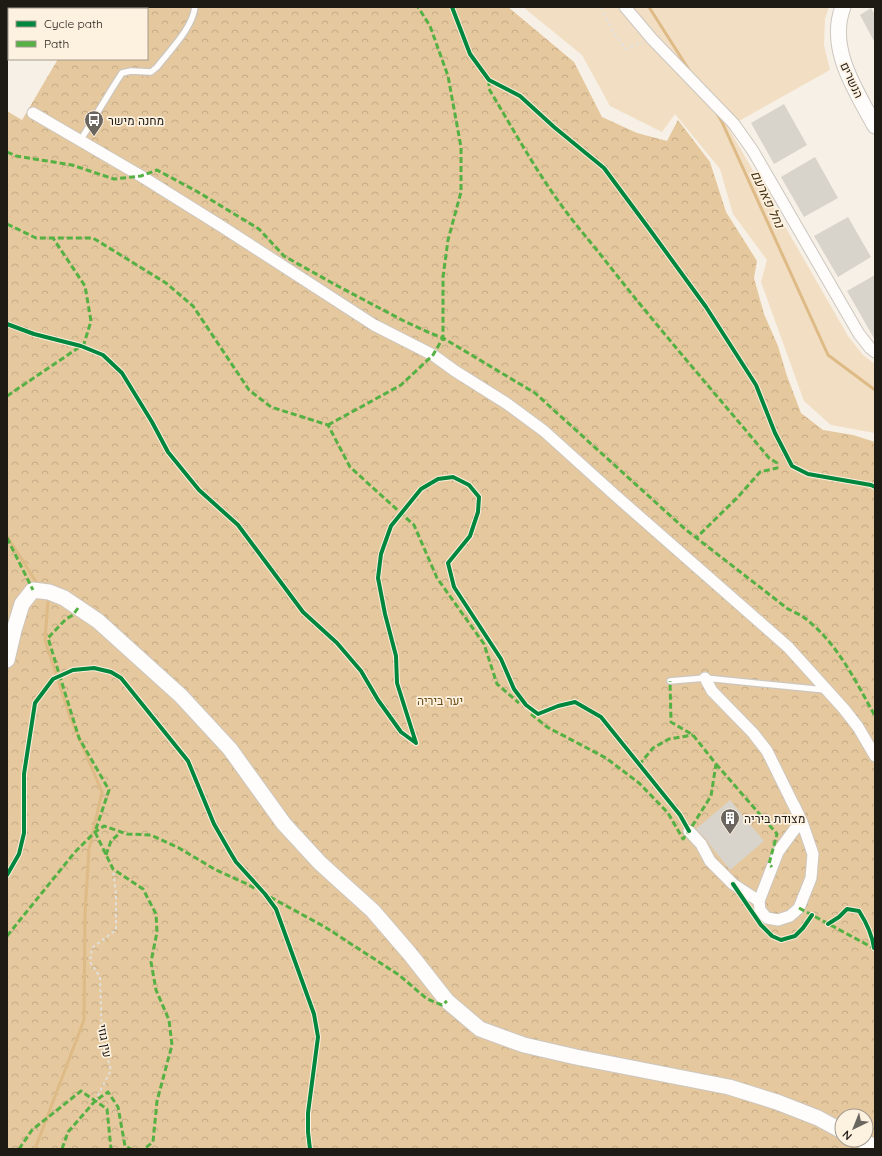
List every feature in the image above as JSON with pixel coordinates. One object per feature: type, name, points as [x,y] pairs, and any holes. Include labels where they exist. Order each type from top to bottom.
[{"type":"main road","name":"הנשרים","points":[[843,7],[839,22],[839,33],[843,62],[848,76],[875,126]]},
{"type":"main road","points":[[7,660],[22,604],[33,590],[49,592],[64,598],[98,621],[181,696],[230,749],[284,824],[320,863],[373,911],[410,954],[447,1001],[480,1029],[524,1045],[729,1087],[777,1102],[818,1118],[834,1127]]},
{"type":"street","points":[[625,7],[652,39],[738,129],[753,151],[859,334],[875,352]]},
{"type":"street","points":[[33,114],[141,176],[374,325],[433,355],[455,371],[506,403],[544,431],[622,502],[788,647],[844,709],[858,727],[875,756]]},
{"type":"street","points":[[705,678],[712,691],[753,733],[767,751],[802,822]]},
{"type":"street","points":[[794,805],[802,822],[813,854],[811,878],[799,908],[790,916],[778,920],[767,918],[760,910],[759,901],[778,852],[794,830],[802,822]]},
{"type":"street","points":[[689,831],[701,844],[710,861],[733,884],[759,901]]},
{"type":"lane","points":[[80,141],[122,73],[131,71],[151,72],[157,67],[187,28],[195,7]]},
{"type":"lane","points":[[670,681],[705,678],[827,690]]},
{"type":"path","points":[[601,7],[613,32],[626,49],[652,39]]},
{"type":"shaded area","points":[[523,7],[829,7],[825,19],[824,45],[830,70],[728,127],[848,336],[863,355],[875,364],[875,433],[831,425],[804,401],[761,282],[767,260],[733,214],[720,169],[675,114],[662,132],[610,106],[582,55]]},
{"type":"green space","name":"יער ביריה","points":[[89,7],[508,7],[574,62],[602,117],[637,133],[667,141],[678,120],[710,162],[726,212],[757,261],[754,278],[764,314],[778,346],[787,376],[801,413],[823,430],[853,435],[875,442],[875,1149],[7,1149],[7,111],[22,120],[57,60],[148,60],[148,8]]},
{"type":"building","points":[[871,8],[875,15],[875,43],[860,15]]},
{"type":"building","points":[[784,104],[807,145],[774,164],[751,123]]},
{"type":"building","points":[[815,157],[838,198],[804,217],[781,177]]},
{"type":"building","points":[[848,217],[871,257],[838,277],[814,236]]},
{"type":"building","points":[[875,275],[875,340],[847,291]]},
{"type":"building","name":"מצודת ביריה","points":[[730,800],[764,841],[730,870],[706,839],[696,829]]},
{"type":"waterway","name":"נחל פארעם","points":[[649,7],[689,70]]},
{"type":"waterway","name":"נחל פארעם","points":[[716,112],[722,122],[828,355],[875,390]]},
{"type":"waterway","points":[[7,536],[38,585]]},
{"type":"waterway","points":[[35,1149],[84,1020],[85,913],[89,849],[102,792],[70,717],[45,640],[48,600],[46,596]]},
{"type":"marked path","points":[[328,425],[401,385],[433,355],[443,338],[443,277],[448,240],[461,192],[461,147],[448,76],[430,26],[418,7]]},
{"type":"marked path","points":[[489,80],[489,89],[531,160],[575,224],[644,310],[769,458],[777,463],[777,468],[760,472],[737,498],[696,538]]},
{"type":"marked path","points":[[7,152],[16,156],[72,165],[114,179],[141,176],[157,170],[198,192],[259,229],[284,256],[402,320],[443,338],[535,393],[685,529],[788,609],[804,618],[817,629],[837,652],[875,716]]},
{"type":"marked path","points":[[7,224],[36,238],[93,238],[166,283],[193,306],[249,390],[271,407],[328,425],[350,467],[414,525],[437,578],[484,644],[497,684],[519,703]]},
{"type":"marked path","points":[[7,396],[84,344],[91,321],[85,286],[53,238]]},
{"type":"marked path","points":[[7,538],[33,590]]},
{"type":"marked path","points":[[78,608],[73,615],[66,619],[48,638],[79,738],[109,790],[95,832],[113,869],[143,889],[156,914],[157,932],[151,962],[156,990],[169,1020],[172,1045],[157,1101],[153,1142],[144,1149]]},
{"type":"marked path","points":[[531,714],[547,727],[606,758],[639,783],[668,813],[683,839],[711,796],[716,764],[693,735],[671,722],[670,681]]},
{"type":"marked path","points":[[639,765],[653,748],[669,739],[693,735]]},
{"type":"marked path","points":[[716,764],[777,834],[769,864],[772,867]]},
{"type":"marked path","points":[[7,936],[75,852],[95,832],[104,826],[127,834],[151,835],[179,848],[216,870],[256,889]]},
{"type":"marked path","points":[[106,855],[111,841],[121,832]]},
{"type":"marked path","points":[[270,897],[325,927],[399,975],[427,999],[442,1005],[447,1001]]},
{"type":"marked path","points":[[799,908],[875,949]]},
{"type":"marked path","points":[[19,1149],[32,1130],[81,1091],[107,1109],[111,1149]]},
{"type":"marked path","points":[[62,1149],[68,1132],[95,1101],[108,1092],[118,1107],[125,1146],[131,1149]]},
{"type":"cycle path","points":[[452,7],[470,54],[489,80],[520,96],[554,127],[604,168],[650,230],[706,307],[756,385],[775,433],[792,466],[808,474],[871,485],[875,487]]},
{"type":"cycle path","points":[[7,324],[34,334],[81,346],[103,355],[122,373],[152,422],[168,452],[199,490],[238,525],[303,612],[337,643],[361,671],[378,700],[401,732],[416,743],[397,683],[396,656],[385,614],[378,578],[381,554],[391,526],[421,489],[438,479],[453,477],[469,485],[479,497],[478,512],[470,536],[448,563],[454,587],[501,659],[514,689],[526,705],[538,714],[558,706],[575,702],[601,717],[680,815],[689,831]]},
{"type":"cycle path","points":[[7,875],[19,854],[24,833],[24,774],[35,703],[53,679],[73,670],[94,668],[111,672],[121,678],[188,761],[214,824],[230,852],[236,862],[265,894],[276,909],[314,1014],[318,1037],[308,1113],[310,1149]]},
{"type":"cycle path","points":[[733,884],[761,925],[772,936],[781,940],[795,936],[812,915]]},
{"type":"cycle path","points":[[828,924],[839,917],[847,909],[859,911],[868,928],[874,948]]},
{"type":"place","name":"מחנה מישר","points":[[94,137]]},
{"type":"place","name":"מצודת ביריה","points":[[730,835]]}]
